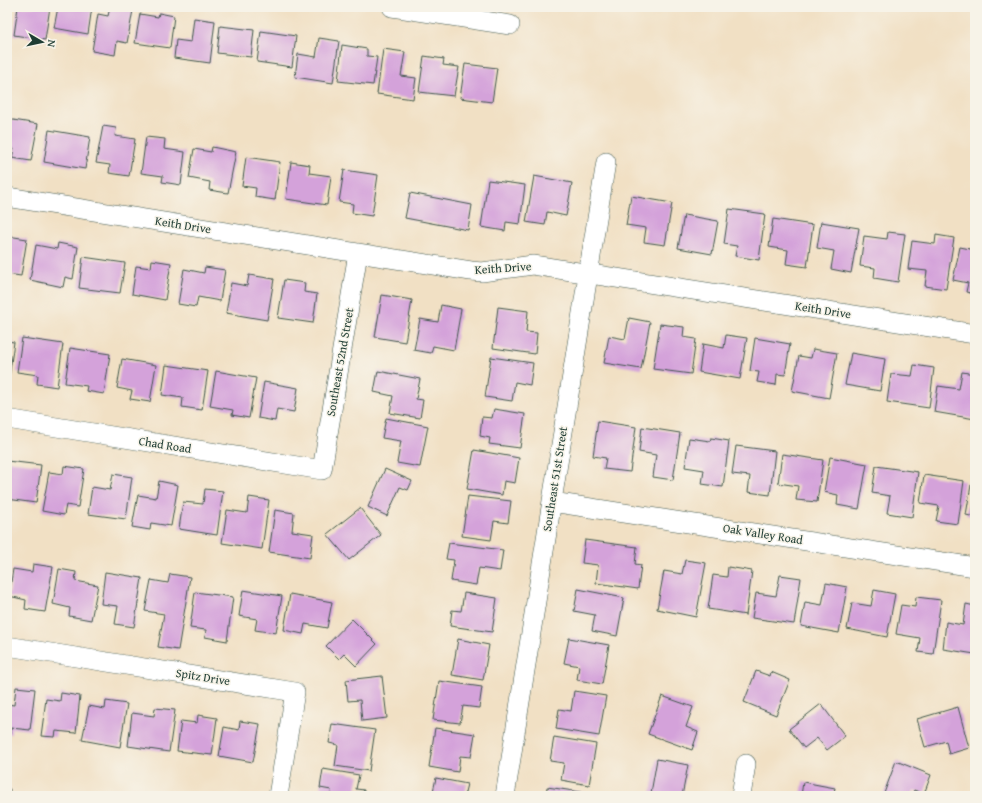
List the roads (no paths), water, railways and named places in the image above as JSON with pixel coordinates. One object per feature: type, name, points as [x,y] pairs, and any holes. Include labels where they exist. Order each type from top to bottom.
[{"type":"street","points":[[392,7],[510,25]]},
{"type":"street","name":"Southeast 51st Street","points":[[505,796],[606,162]]},
{"type":"street","name":"Keith Drive","points":[[7,197],[470,271],[482,272],[533,265],[975,334]]},
{"type":"street","name":"Southeast 52nd Street","points":[[322,470],[358,253]]},
{"type":"street","name":"Chad Road","points":[[7,419],[322,470]]},
{"type":"street","name":"Oak Valley Road","points":[[552,502],[975,567]]},
{"type":"street","name":"Spitz Drive","points":[[7,646],[294,692],[278,796]]},
{"type":"street","points":[[741,796],[746,764]]}]
